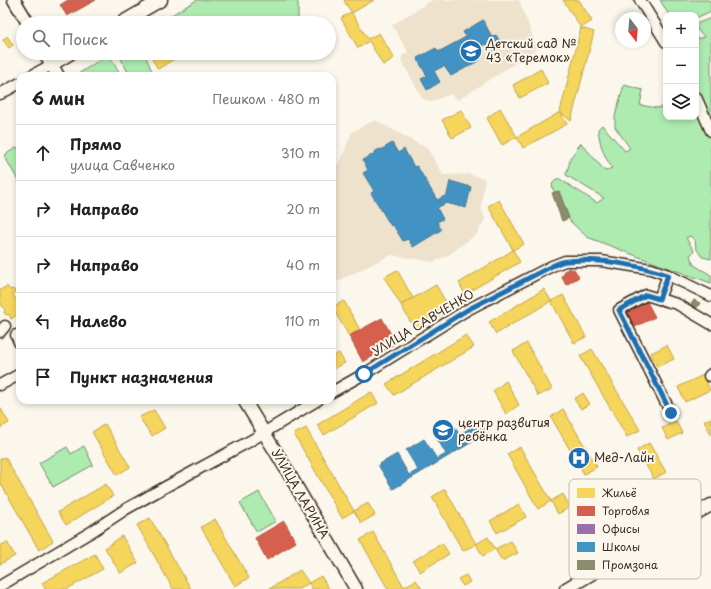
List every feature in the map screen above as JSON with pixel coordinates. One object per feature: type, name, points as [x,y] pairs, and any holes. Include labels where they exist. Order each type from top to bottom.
[{"type":"main road","points":[[14,0],[24,16]]},
{"type":"main road","points":[[133,16],[161,0]]},
{"type":"main road","points":[[48,60],[55,72]]},
{"type":"main road","points":[[51,65],[59,60]]},
{"type":"main road","name":"УЛИЦА ЛАРИНА","points":[[246,404],[356,589]]},
{"type":"main road","points":[[701,511],[711,505]]},
{"type":"main road","points":[[566,589],[583,579]]},
{"type":"street","points":[[640,0],[663,37]]},
{"type":"street","points":[[39,72],[51,65]]},
{"type":"street","points":[[0,94],[16,85]]},
{"type":"street","points":[[699,103],[711,131]]},
{"type":"street","name":"УЛИЦА САВЧЕНКО","points":[[336,390],[467,310],[552,266],[565,261],[601,261],[651,269],[668,275],[711,296]]},
{"type":"street","points":[[659,299],[668,275]]},
{"type":"street","points":[[671,413],[619,310],[646,295],[677,304],[711,324]]},
{"type":"street","points":[[0,385],[16,376]]},
{"type":"street","points":[[0,586],[91,532],[126,509],[311,404]]},
{"type":"shaded area","name":"Детский сад № 43 «Теремок»","points":[[432,0],[519,0],[537,49],[458,100],[450,94],[431,102],[423,99],[401,60],[403,55],[408,52],[392,25]]},
{"type":"shaded area","points":[[375,120],[428,149],[443,175],[469,174],[485,179],[481,207],[485,219],[477,234],[450,254],[434,262],[391,255],[336,282],[336,166],[341,160],[352,132]]},
{"type":"green space","points":[[197,0],[296,0],[298,3],[298,16],[170,16]]},
{"type":"green space","points":[[660,0],[709,0],[711,3],[711,11],[699,17],[699,12],[667,12]]},
{"type":"green space","points":[[711,18],[711,120],[699,94],[699,38],[705,37],[699,32],[699,23]]},
{"type":"green space","points":[[100,60],[112,60],[119,72],[81,72]]},
{"type":"green space","points":[[122,60],[147,60],[152,72],[128,72]]},
{"type":"green space","points":[[624,85],[643,90],[640,105],[657,108],[663,107],[663,120],[699,120],[699,111],[711,136],[711,259],[702,257],[696,248],[695,240],[690,236],[686,238],[694,251],[690,256],[694,265],[711,275],[711,283],[587,237],[570,221],[553,189],[552,184],[558,178],[597,203],[604,198],[566,175],[571,157],[581,143],[605,171],[612,168],[602,149],[598,129],[602,125],[625,151],[630,148],[615,127],[615,116]]},
{"type":"green space","points":[[16,148],[16,177],[5,157],[6,154]]},
{"type":"green space","points":[[84,446],[93,465],[53,487],[39,463],[67,447],[71,454]]},
{"type":"green space","points":[[259,492],[276,521],[257,532],[240,503]]},
{"type":"building: Жильё","points":[[374,0],[352,13],[344,1]]},
{"type":"building: Жильё","points":[[563,0],[579,0],[592,21],[581,28]]},
{"type":"building: Жильё","points":[[351,12],[368,39],[379,33],[394,58],[383,65],[369,41],[358,48],[341,18]]},
{"type":"building: Жильё","points":[[581,28],[594,32],[571,121],[560,112]]},
{"type":"building: Жильё","points":[[7,36],[13,45],[9,48],[3,40]]},
{"type":"building: Жильё","points":[[153,60],[173,60],[158,69]]},
{"type":"building: Жильё","points":[[541,69],[548,83],[520,98],[513,85]]},
{"type":"building: Жильё","points":[[500,108],[517,137],[502,145],[487,118]]},
{"type":"building: Жильё","points":[[461,110],[471,128],[452,138],[442,120]]},
{"type":"building: Жильё","points":[[560,112],[567,124],[523,148],[517,137]]},
{"type":"building: Жильё","points":[[499,200],[524,244],[513,250],[488,206]]},
{"type":"building: Жильё","points":[[513,250],[520,262],[465,294],[459,283]]},
{"type":"building: Жильё","points":[[397,270],[413,298],[401,305],[384,277]]},
{"type":"building: Жильё","points":[[436,285],[450,309],[415,330],[401,305]]},
{"type":"building: Жильё","points":[[7,286],[10,290],[12,289],[15,292],[13,295],[16,300],[16,316],[11,319],[9,314],[5,314],[5,310],[0,302],[0,290]]},
{"type":"building: Жильё","points":[[544,289],[551,301],[496,334],[489,322]]},
{"type":"building: Жильё","points":[[563,295],[586,337],[574,343],[551,301]]},
{"type":"building: Жильё","points":[[344,301],[360,330],[349,336],[336,314],[336,305]]},
{"type":"building: Жильё","points":[[466,335],[474,347],[394,395],[386,384]]},
{"type":"building: Жильё","points":[[527,343],[552,389],[538,396],[513,351]]},
{"type":"building: Жильё","points":[[667,345],[674,359],[657,367],[651,353]]},
{"type":"building: Жильё","points":[[592,349],[640,430],[627,437],[580,356]]},
{"type":"building: Жильё","points":[[339,353],[345,363],[336,368],[336,355]]},
{"type":"building: Жильё","points":[[703,375],[710,390],[685,402],[678,387]]},
{"type":"building: Жильё","points":[[506,381],[519,405],[506,414],[493,391]]},
{"type":"building: Жильё","points":[[371,392],[378,403],[324,435],[317,425]]},
{"type":"building: Жильё","points":[[583,393],[590,404],[581,409],[574,399]]},
{"type":"building: Жильё","points":[[0,407],[9,423],[0,428]]},
{"type":"building: Жильё","points":[[563,409],[597,467],[584,474],[551,417]]},
{"type":"building: Жильё","points":[[154,410],[165,428],[152,436],[139,417]]},
{"type":"building: Жильё","points":[[711,418],[711,435],[704,421]]},
{"type":"building: Жильё","points":[[516,419],[519,424],[513,428],[511,422]]},
{"type":"building: Жильё","points":[[676,421],[682,433],[668,440],[662,428]]},
{"type":"building: Жильё","points":[[105,424],[130,467],[117,475],[92,432]]},
{"type":"building: Жильё","points":[[306,428],[354,511],[342,518],[294,434]]},
{"type":"building: Жильё","points":[[649,443],[666,472],[654,479],[637,450]]},
{"type":"building: Жильё","points":[[520,447],[551,501],[538,509],[507,454]]},
{"type":"building: Жильё","points":[[5,457],[53,541],[39,550],[0,482],[0,459]]},
{"type":"building: Жильё","points":[[106,484],[113,496],[66,525],[58,512]]},
{"type":"building: Жильё","points":[[445,489],[476,544],[463,551],[432,497]]},
{"type":"building: Жильё","points":[[563,494],[569,508],[558,514],[551,501]]},
{"type":"building: Жильё","points":[[368,503],[375,515],[361,523],[354,511]]},
{"type":"building: Жильё","points":[[519,504],[526,517],[497,533],[490,521]]},
{"type":"building: Жильё","points":[[150,518],[191,589],[173,589],[137,525]]},
{"type":"building: Жильё","points":[[215,519],[249,578],[235,586],[201,527]]},
{"type":"building: Жильё","points":[[373,532],[404,587],[400,589],[388,589],[360,540]]},
{"type":"building: Жильё","points":[[122,536],[138,563],[120,573],[105,548]]},
{"type":"building: Жильё","points":[[488,537],[495,549],[483,556],[476,544]]},
{"type":"building: Жильё","points":[[511,541],[518,553],[502,561],[495,549]]},
{"type":"building: Жильё","points":[[7,542],[15,556],[0,564],[0,546]]},
{"type":"building: Жильё","points":[[442,543],[449,554],[420,572],[413,561]]},
{"type":"building: Жильё","points":[[95,554],[103,569],[67,589],[45,589],[42,583]]},
{"type":"building: Жильё","points":[[300,570],[309,583],[299,589],[269,589]]},
{"type":"building: Жильё","points":[[466,575],[470,582],[463,586],[458,579]]},
{"type":"building: Жильё","points":[[321,576],[329,589],[312,589],[309,583]]},
{"type":"building: Жильё","points":[[416,580],[422,589],[405,589],[404,587]]},
{"type":"building: Торговля","points":[[68,0],[96,0],[67,16],[60,5]]},
{"type":"building: Торговля","points":[[570,268],[571,270],[574,269],[579,277],[566,285],[561,276],[565,274],[564,271]]},
{"type":"building: Торговля","points":[[646,300],[655,317],[633,328],[624,311]]},
{"type":"building: Торговля","points":[[382,318],[396,343],[363,362],[349,336]]},
{"type":"building: Торговля","points":[[284,521],[296,542],[267,560],[255,538]]},
{"type":"building: Школы","points":[[483,20],[492,37],[496,35],[503,46],[491,53],[485,44],[474,50],[480,60],[451,76],[444,66],[434,71],[440,82],[427,90],[421,79],[427,76],[417,58],[436,48],[438,52],[466,37],[463,32]]},
{"type":"building: Школы","points":[[392,143],[398,153],[404,149],[414,167],[417,166],[437,200],[447,195],[450,181],[471,187],[466,208],[446,203],[437,208],[443,219],[437,222],[441,230],[413,247],[408,239],[403,241],[393,225],[391,226],[371,193],[374,191],[363,173],[368,170],[363,160],[374,154],[374,152],[380,149],[381,150]]},
{"type":"building: Школы","points":[[482,420],[489,432],[393,489],[378,465],[397,454],[409,475],[418,470],[406,450],[424,439],[437,459],[446,454],[434,433],[452,422],[464,443],[467,441],[462,433]]},
{"type":"building: Промзона","points":[[559,191],[569,218],[562,221],[552,193]]},
{"type":"building: Промзона","points":[[694,300],[700,303],[696,309],[690,306]]},
{"type":"place","name":"Детский сад № 43 «Теремок»","points":[[471,51]]},
{"type":"place","name":"центр развития ребёнка","points":[[443,430]]},
{"type":"place","name":"Мед-Лайн","points":[[579,458]]},
{"type":"route","points":[[364,374],[467,310],[552,266],[565,261],[601,261],[651,269],[668,275],[659,299],[646,295],[619,310],[671,413]]}]
